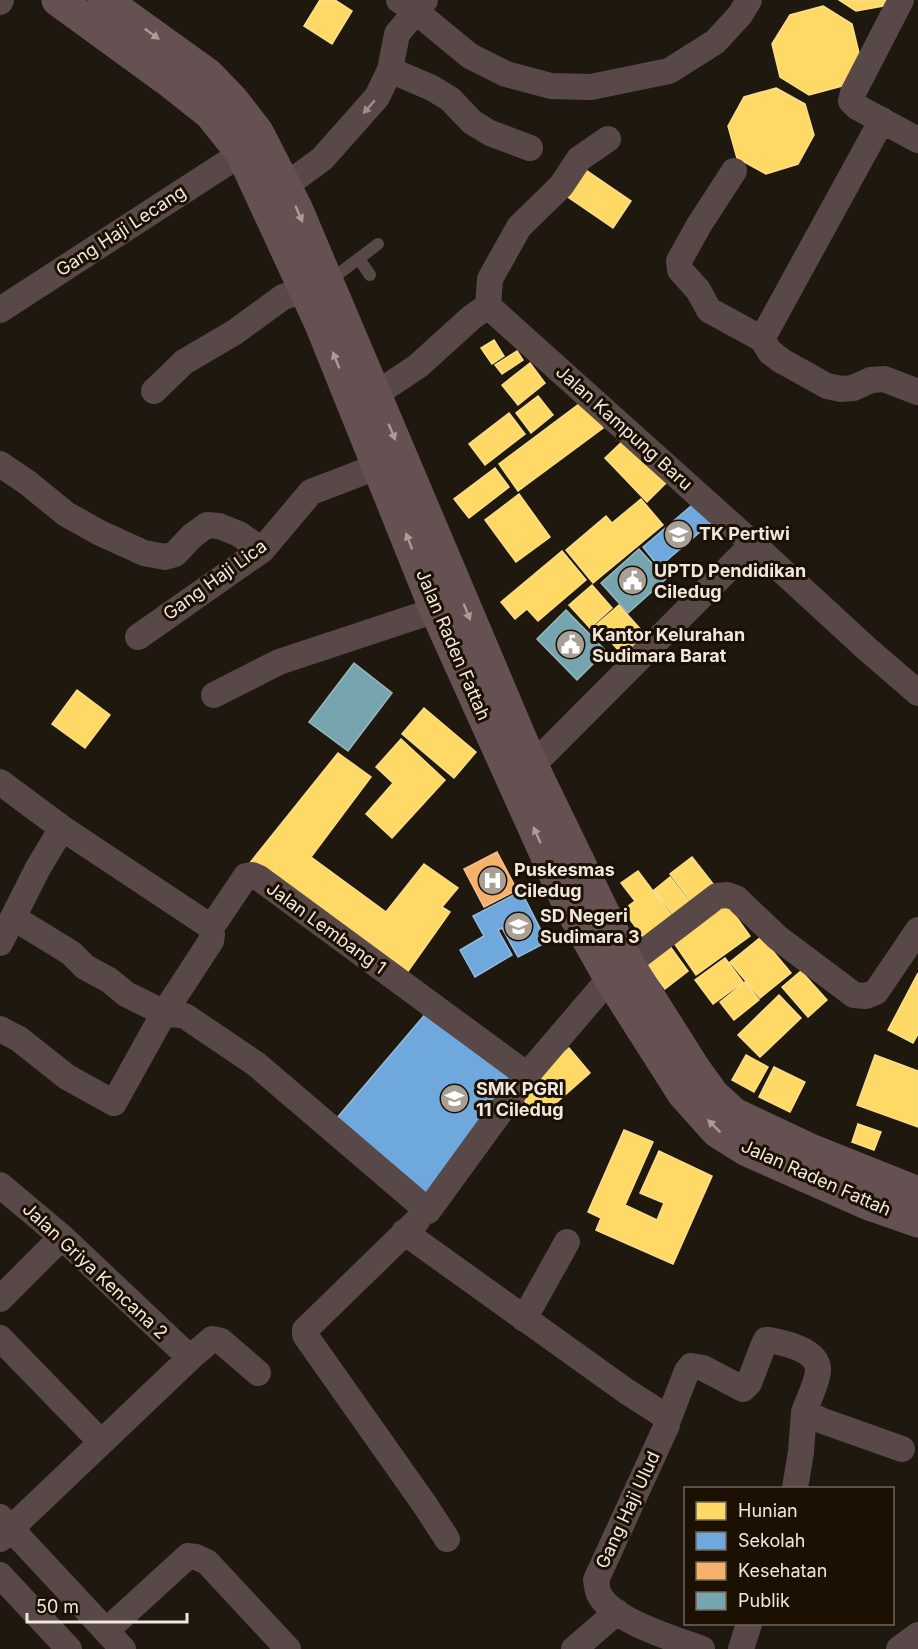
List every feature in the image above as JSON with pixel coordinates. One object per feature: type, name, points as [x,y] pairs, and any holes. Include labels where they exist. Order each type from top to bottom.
[{"type":"main road","name":"Jalan Raden Fattah","points":[[58,0],[210,113],[242,153],[376,394],[619,971]]},
{"type":"main road","name":"Jalan Raden Fattah","points":[[104,0],[208,75],[233,101],[257,132],[285,186],[316,286],[379,466],[436,610],[569,905],[713,1095],[734,1114],[807,1149],[918,1221]]},
{"type":"main road","name":"Jalan Raden Fattah","points":[[873,1191],[918,1193]]},
{"type":"street","points":[[285,186],[322,159],[377,97],[390,70],[409,12],[470,56],[506,74],[551,86],[591,87],[669,71],[715,42],[740,15],[749,0]]},
{"type":"street","points":[[901,0],[851,101],[918,140]]},
{"type":"street","points":[[390,70],[441,94],[457,106],[472,122],[490,133],[530,148]]},
{"type":"street","points":[[762,339],[882,120]]},
{"type":"street","points":[[376,394],[418,366],[472,317],[488,306],[490,279],[519,227],[561,186],[579,159],[608,139]]},
{"type":"street","name":"Gang Haji Lecang","points":[[0,310],[242,153]]},
{"type":"street","points":[[734,171],[679,261],[680,270],[698,290],[709,310],[762,339],[770,351],[782,361],[827,386],[842,389],[853,388],[871,380],[884,379],[918,392]]},
{"type":"street","points":[[154,391],[184,362],[235,332],[283,297],[316,286]]},
{"type":"street","name":"Jalan Kampung Baru","points":[[488,306],[918,693]]},
{"type":"street","points":[[0,464],[66,514],[144,553],[165,557],[175,554],[192,536],[207,525],[219,526],[239,534],[262,550]]},
{"type":"street","name":"Gang Haji Lica","points":[[138,637],[262,550],[311,492],[379,466]]},
{"type":"street","points":[[532,766],[753,544]]},
{"type":"street","points":[[214,695],[279,662],[436,610]]},
{"type":"street","points":[[0,782],[62,828],[189,915],[210,925],[212,935],[211,941],[164,1013],[114,1103],[67,1077],[19,1039],[0,1029]]},
{"type":"street","points":[[0,943],[38,868],[62,828]]},
{"type":"street","name":"Jalan Lembang 1","points":[[210,925],[215,922],[246,876],[252,875],[259,878],[527,1076]]},
{"type":"street","points":[[447,1539],[425,1504],[305,1335],[305,1330],[428,1211],[527,1076],[619,971],[717,896],[728,895],[736,898],[778,938],[854,996],[866,996],[876,992],[911,954],[918,930]]},
{"type":"street","points":[[14,918],[71,953],[85,967],[109,980],[126,994],[164,1013],[185,1016],[256,1064],[428,1211]]},
{"type":"street","name":"Jalan Griya Kencana 2","points":[[0,1185],[62,1237],[190,1358]]},
{"type":"street","points":[[404,1232],[626,1392],[667,1418]]},
{"type":"street","points":[[0,1299],[62,1237]]},
{"type":"street","points":[[524,1319],[567,1242]]},
{"type":"street","points":[[0,1338],[101,1442]]},
{"type":"street","points":[[258,1373],[217,1339],[212,1339],[4,1528],[114,1640],[188,1556],[207,1562],[288,1649]]},
{"type":"street","name":"Gang Haji Ulud","points":[[702,1649],[635,1624],[604,1601],[598,1593],[596,1580],[630,1509],[691,1366],[703,1368],[743,1389],[749,1383],[764,1344],[769,1340],[809,1353],[817,1362],[818,1372],[804,1412]]},
{"type":"street","points":[[795,1487],[804,1412],[822,1421],[902,1449]]},
{"type":"street","points":[[0,1575],[69,1649]]},
{"type":"street","points":[[574,1649],[617,1612]]},
{"type":"street","points":[[741,1649],[748,1625]]},
{"type":"street","points":[[899,1649],[918,1635]]},
{"type":"lane","points":[[316,286],[378,244]]},
{"type":"lane","points":[[359,259],[369,275]]},
{"type":"building: Hunian","points":[[320,0],[335,0],[352,11],[332,44],[304,26]]},
{"type":"building: Hunian","points":[[839,0],[892,0],[889,5],[856,11]]},
{"type":"building: Hunian","points":[[823,6],[852,24],[860,57],[842,86],[809,95],[780,77],[772,44],[790,15]]},
{"type":"building: Hunian","points":[[776,88],[805,104],[814,135],[798,164],[766,174],[737,158],[728,126],[744,97]]},
{"type":"building: Hunian","points":[[580,166],[631,201],[613,228],[562,193]]},
{"type":"building: Hunian","points":[[494,340],[504,356],[492,364],[481,348]]},
{"type":"building: Hunian","points":[[517,351],[523,360],[502,374],[495,365]]},
{"type":"building: Hunian","points":[[530,363],[545,383],[518,405],[502,385]]},
{"type":"building: Hunian","points":[[538,396],[553,415],[531,433],[516,413]]},
{"type":"building: Hunian","points":[[583,401],[603,428],[518,491],[499,464]]},
{"type":"building: Hunian","points":[[509,413],[525,434],[485,465],[469,444]]},
{"type":"building: Hunian","points":[[627,437],[668,481],[647,502],[605,458]]},
{"type":"building: Hunian","points":[[495,468],[509,487],[469,518],[454,499]]},
{"type":"building: Hunian","points":[[519,494],[550,537],[516,562],[485,520]]},
{"type":"building: Hunian","points":[[641,499],[663,525],[593,583],[566,550],[606,516],[612,523]]},
{"type":"building: Hunian","points":[[562,551],[586,580],[538,621],[527,609],[515,619],[501,602]]},
{"type":"building: Hunian","points":[[592,585],[612,608],[590,628],[569,605]]},
{"type":"building: Hunian","points":[[619,605],[649,639],[627,660],[596,625]]},
{"type":"building: Hunian","points":[[77,690],[110,715],[85,748],[52,724]]},
{"type":"building: Hunian","points":[[424,708],[476,752],[454,778],[402,734]]},
{"type":"building: Hunian","points":[[401,739],[445,780],[392,838],[366,814],[393,783],[376,767]]},
{"type":"building: Hunian","points":[[338,753],[371,777],[311,857],[386,912],[424,864],[458,888],[442,907],[450,912],[404,977],[249,864]]},
{"type":"building: Hunian","points":[[692,857],[717,889],[695,907],[670,874]]},
{"type":"building: Hunian","points":[[638,871],[677,923],[648,944],[623,910],[635,901],[621,883]]},
{"type":"building: Hunian","points":[[670,877],[693,907],[677,920],[654,890]]},
{"type":"building: Hunian","points":[[727,904],[750,936],[696,975],[674,943]]},
{"type":"building: Hunian","points":[[761,937],[791,973],[760,998],[730,962]]},
{"type":"building: Hunian","points":[[669,945],[688,971],[665,989],[645,962]]},
{"type":"building: Hunian","points":[[725,958],[743,982],[713,1004],[695,980]]},
{"type":"building: Hunian","points":[[801,971],[827,1000],[808,1017],[782,987]]},
{"type":"building: Hunian","points":[[918,973],[918,1034],[913,1043],[888,1030]]},
{"type":"building: Hunian","points":[[745,982],[759,1000],[734,1020],[720,1002]]},
{"type":"building: Hunian","points":[[779,995],[801,1018],[760,1057],[738,1035]]},
{"type":"building: Hunian","points":[[569,1048],[590,1073],[539,1118],[517,1092]]},
{"type":"building: Hunian","points":[[746,1055],[768,1067],[754,1092],[732,1080]]},
{"type":"building: Hunian","points":[[875,1055],[918,1071],[918,1127],[857,1105]]},
{"type":"building: Hunian","points":[[774,1067],[805,1082],[790,1112],[759,1097]]},
{"type":"building: Hunian","points":[[858,1124],[881,1132],[874,1150],[852,1142]]},
{"type":"building: Hunian","points":[[624,1130],[653,1142],[625,1205],[657,1220],[664,1203],[640,1193],[659,1151],[712,1176],[673,1264],[596,1230],[601,1218],[588,1212]]},
{"type":"building: Sekolah","name":"TK Pertiwi","points":[[697,501],[713,521],[659,567],[643,547]]},
{"type":"building: Sekolah","points":[[521,891],[547,942],[518,957],[502,928],[498,930],[512,955],[475,977],[460,950],[484,936],[473,916]]},
{"type":"building: Sekolah","points":[[428,1011],[517,1082],[432,1204],[331,1125]]},
{"type":"building: Kesehatan","points":[[497,852],[517,890],[484,907],[464,869]]},
{"type":"building: Publik","name":"UPTD Pendidikan Ciledug","points":[[639,549],[666,579],[628,613],[601,583]]},
{"type":"building: Publik","name":"Kantor Kelurahan Sudimara Barat","points":[[566,610],[606,651],[577,680],[537,639]]},
{"type":"building: Publik","points":[[354,663],[392,693],[348,751],[309,722]]},
{"type":"place","name":"TK Pertiwi","points":[[678,534]]},
{"type":"place","name":"UPTD Pendidikan Ciledug","points":[[633,581]]},
{"type":"place","name":"Kantor Kelurahan Sudimara Barat","points":[[571,645]]},
{"type":"place","name":"Puskesmas Ciledug","points":[[493,880]]},
{"type":"place","name":"SD Negeri Sudimara 3","points":[[519,926]]},
{"type":"place","name":"SMK PGRI 11 Ciledug","points":[[455,1099]]}]
